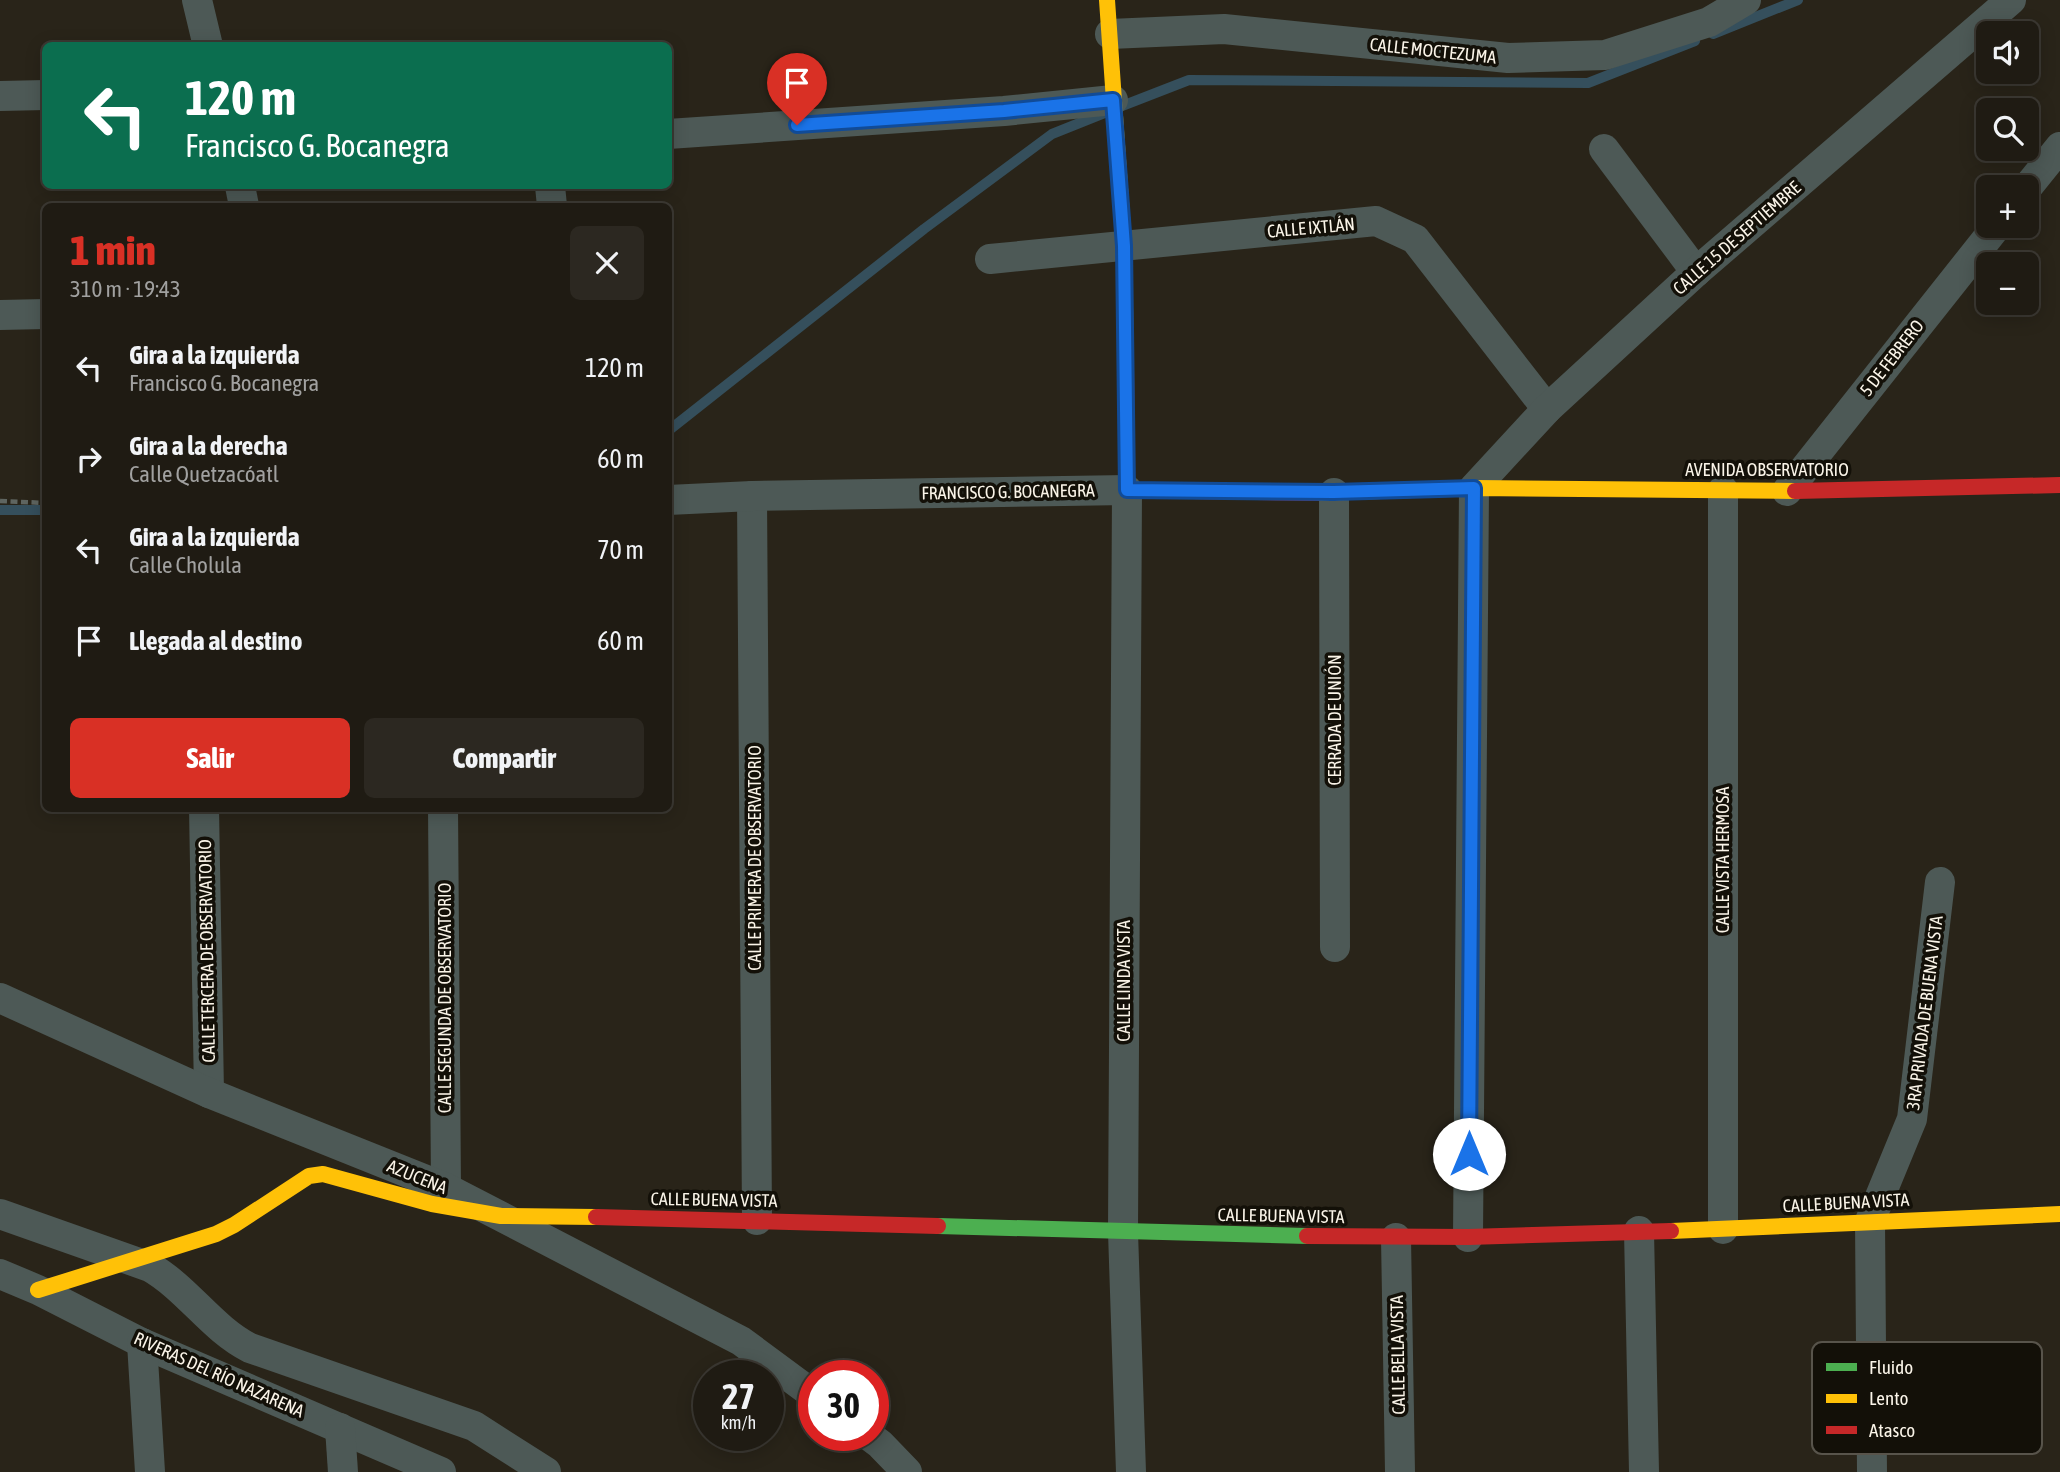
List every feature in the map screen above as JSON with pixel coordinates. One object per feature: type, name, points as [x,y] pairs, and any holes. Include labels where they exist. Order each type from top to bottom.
[{"type":"street","points":[[197,0],[207,42]]},
{"type":"street","points":[[1107,0],[1124,246],[1127,490]]},
{"type":"street","name":"CALLE MOCTEZUMA","points":[[1110,34],[1224,29],[1508,58],[1605,55],[1709,22],[1746,0]]},
{"type":"street","name":"CALLE 15 DE SEPTIEMBRE","points":[[1474,488],[1547,409],[1696,272],[2011,0]]},
{"type":"street","points":[[0,96],[42,95]]},
{"type":"street","points":[[672,134],[1004,111],[1113,100]]},
{"type":"street","points":[[2037,175],[2060,147]]},
{"type":"street","points":[[1604,149],[1696,272]]},
{"type":"street","name":"CALLE IXTLÁN","points":[[990,260],[1376,221],[1415,239],[1547,409]]},
{"type":"street","name":"5 DE FEBRERO","points":[[1787,491],[1987,238]]},
{"type":"street","points":[[0,315],[42,314]]},
{"type":"street","name":"AVENIDA OBSERVATORIO","points":[[1474,488],[1787,491],[2060,485]]},
{"type":"street","points":[[1468,1237],[1474,488]]},
{"type":"street","name":"FRANCISCO G. BOCANEGRA","points":[[672,500],[1127,490],[1334,492],[1474,488]]},
{"type":"street","name":"CALLE LINDA VISTA","points":[[1127,490],[1123,1232],[1131,1472]]},
{"type":"street","name":"CALLE VISTA HERMOSA","points":[[1723,490],[1723,1229]]},
{"type":"street","name":"CERRADA DE UNIÓN","points":[[1334,492],[1335,947]]},
{"type":"street","name":"CALLE PRIMERA DE OBSERVATORIO","points":[[752,496],[757,1220]]},
{"type":"street","name":"CALLE TERCERA DE OBSERVATORIO","points":[[204,812],[209,1093]]},
{"type":"street","name":"CALLE SEGUNDA DE OBSERVATORIO","points":[[443,812],[446,1188]]},
{"type":"street","name":"3RA PRIVADA DE BUENA VISTA","points":[[1871,1342],[1870,1221],[1912,1119],[1940,882]]},
{"type":"street","name":"AZUCENA","points":[[0,998],[209,1093],[446,1188],[741,1341],[798,1383]]},
{"type":"street","name":"CALLE BUENA VISTA","points":[[38,1290],[216,1234],[309,1176],[323,1174],[432,1204],[501,1216],[757,1220],[1123,1232],[1468,1237],[2060,1214]]},
{"type":"street","points":[[0,1214],[150,1267],[170,1278],[235,1340],[474,1426],[546,1472]]},
{"type":"street","points":[[1639,1231],[1644,1472]]},
{"type":"street","name":"CALLE BELLA VISTA","points":[[1396,1238],[1400,1472]]},
{"type":"street","name":"RIVERAS DEL RÍO NAZARENA","points":[[0,1274],[38,1290],[142,1343],[441,1472]]},
{"type":"street","points":[[142,1343],[150,1472]]},
{"type":"street","points":[[340,1428],[344,1472]]},
{"type":"street","points":[[887,1451],[907,1472]]},
{"type":"street","name":"3RA PRIVADA DE BUENA VISTA","points":[[1872,1454],[1872,1472]]},
{"type":"path","points":[[0,500],[42,503]]},
{"type":"waterway","points":[[1713,34],[1798,0]]},
{"type":"waterway","points":[[1122,106],[1189,80],[1588,83],[1695,41]]},
{"type":"waterway","points":[[672,428],[924,229],[1052,134],[1107,112]]},
{"type":"waterway","points":[[0,510],[42,510]]},
{"type":"traffic: fast","points":[[938,1226],[1307,1236]]},
{"type":"traffic: slow","points":[[1107,0],[1124,245],[1126,368]]},
{"type":"traffic: slow","points":[[1317,493],[1474,488],[1795,491]]},
{"type":"traffic: slow","points":[[38,1290],[216,1234],[309,1176],[323,1174],[432,1204],[501,1216],[596,1217]]},
{"type":"traffic: slow","points":[[1671,1231],[2060,1214]]},
{"type":"traffic: jam","points":[[1126,368],[1127,490],[1317,493]]},
{"type":"traffic: jam","points":[[1795,491],[2060,485]]},
{"type":"traffic: jam","points":[[596,1217],[938,1226]]},
{"type":"traffic: jam","points":[[1307,1236],[1468,1237],[1671,1231]]},
{"type":"route","points":[[797,125],[1004,111],[1113,100],[1124,246],[1127,490],[1334,492],[1474,488],[1469,1154]]}]
